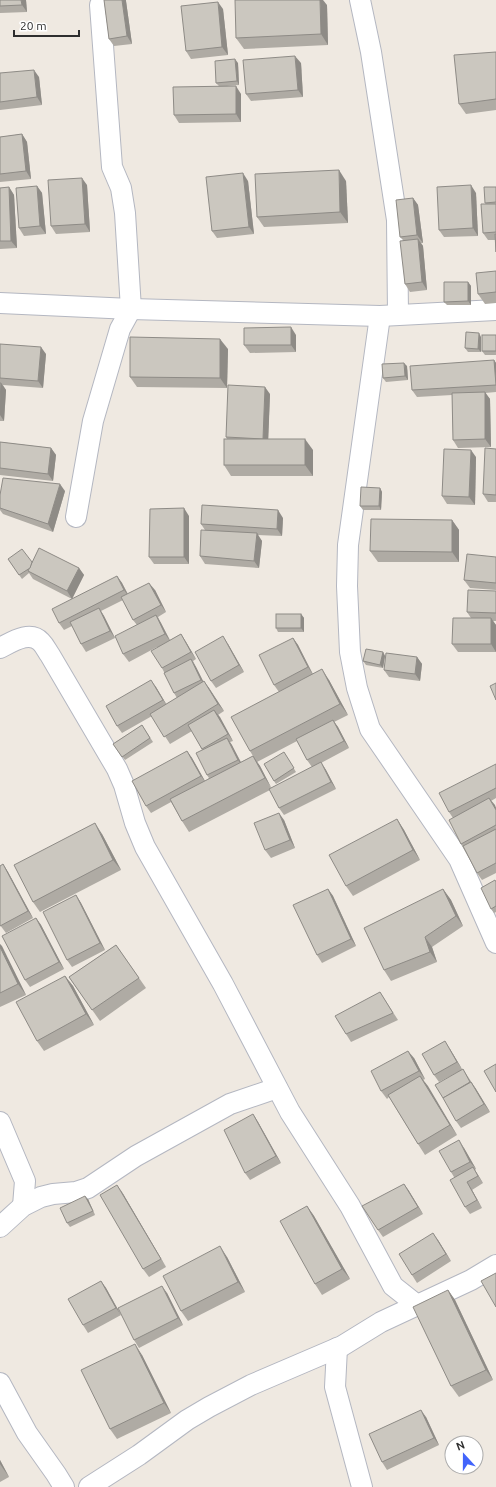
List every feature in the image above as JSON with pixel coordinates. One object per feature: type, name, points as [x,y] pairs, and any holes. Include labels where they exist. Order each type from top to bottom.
[{"type":"street","points":[[360,0],[371,52],[397,220],[389,315],[348,545],[347,586],[350,652],[357,688],[370,729],[459,859],[496,943]]},
{"type":"street","points":[[76,517],[94,421],[120,329],[131,309],[125,213],[121,188],[112,167],[100,5]]},
{"type":"street","points":[[0,302],[131,309],[389,315],[496,310]]},
{"type":"street","points":[[0,648],[20,639],[32,637],[40,641],[50,656],[117,769],[145,847],[223,984],[290,1112],[350,1206],[393,1286],[417,1305]]},
{"type":"street","points":[[0,1227],[23,1206],[41,1197],[53,1194],[76,1192],[88,1188],[136,1156],[230,1104],[277,1088]]},
{"type":"street","points":[[0,1122],[25,1181],[23,1206]]},
{"type":"street","points":[[25,1181],[53,1194]]},
{"type":"street","points":[[89,1487],[139,1455],[187,1420],[209,1407],[251,1385],[337,1348],[387,1319],[471,1280],[496,1265]]},
{"type":"street","points":[[387,1319],[393,1286]]},
{"type":"street","points":[[337,1348],[335,1387],[362,1487]]},
{"type":"street","points":[[0,1383],[28,1433],[64,1487]]},
{"type":"building","points":[[0,0],[21,0],[22,5],[0,6]]},
{"type":"building","points":[[104,0],[122,0],[127,36],[109,39]]},
{"type":"building","points":[[235,0],[320,0],[321,34],[236,38]]},
{"type":"building","points":[[218,2],[222,47],[186,51],[181,6]]},
{"type":"building","points":[[496,52],[496,99],[459,104],[454,55]]},
{"type":"building","points":[[295,56],[298,90],[246,94],[243,60]]},
{"type":"building","points":[[235,59],[237,81],[216,83],[215,61]]},
{"type":"building","points":[[34,70],[37,97],[0,102],[0,73]]},
{"type":"building","points":[[236,86],[236,114],[174,115],[173,87]]},
{"type":"building","points":[[22,134],[26,171],[0,174],[0,137]]},
{"type":"building","points":[[339,170],[340,212],[257,217],[255,174]]},
{"type":"building","points":[[243,173],[249,227],[212,231],[206,177]]},
{"type":"building","points":[[82,178],[85,224],[51,226],[48,180]]},
{"type":"building","points":[[471,185],[473,228],[439,230],[437,187]]},
{"type":"building","points":[[37,186],[40,226],[19,228],[16,188]]},
{"type":"building","points":[[9,187],[11,241],[0,241],[0,188]]},
{"type":"building","points":[[484,187],[496,187],[496,202],[485,203]]},
{"type":"building","points":[[413,198],[417,235],[400,237],[396,200]]},
{"type":"building","points":[[481,204],[496,204],[496,232],[483,233]]},
{"type":"building","points":[[418,239],[422,282],[405,284],[400,241]]},
{"type":"building","points":[[496,271],[496,292],[478,294],[476,273]]},
{"type":"building","points":[[444,282],[468,282],[468,301],[444,302]]},
{"type":"building","points":[[291,327],[291,345],[244,345],[244,328]]},
{"type":"building","points":[[466,332],[479,333],[478,349],[465,348]]},
{"type":"building","points":[[482,335],[496,335],[496,351],[482,351]]},
{"type":"building","points":[[130,337],[220,339],[220,378],[130,377]]},
{"type":"building","points":[[0,344],[41,347],[38,381],[0,378]]},
{"type":"building","points":[[494,360],[496,385],[412,390],[410,366]]},
{"type":"building","points":[[404,363],[405,376],[383,378],[382,364]]},
{"type":"building","points":[[228,385],[265,387],[263,439],[226,437]]},
{"type":"building","points":[[485,392],[485,439],[453,440],[452,393]]},
{"type":"building","points":[[224,439],[305,439],[305,465],[224,465]]},
{"type":"building","points":[[0,442],[51,448],[48,474],[0,468]]},
{"type":"building","points":[[485,448],[496,449],[496,495],[483,494]]},
{"type":"building","points":[[444,449],[471,450],[469,497],[442,496]]},
{"type":"building","points":[[3,478],[60,484],[48,524],[0,508],[0,495]]},
{"type":"building","points":[[361,487],[380,488],[379,506],[360,506]]},
{"type":"building","points":[[202,505],[278,510],[277,529],[201,524]]},
{"type":"building","points":[[184,508],[184,557],[149,557],[150,509]]},
{"type":"building","points":[[371,519],[452,520],[452,552],[370,551]]},
{"type":"building","points":[[201,530],[257,533],[254,561],[200,556]]},
{"type":"building","points":[[39,548],[79,568],[67,591],[28,571]]},
{"type":"building","points":[[22,549],[32,562],[30,568],[19,575],[8,559]]},
{"type":"building","points":[[467,554],[496,557],[496,583],[464,580]]},
{"type":"building","points":[[117,576],[124,590],[59,623],[52,609]]},
{"type":"building","points":[[149,583],[161,605],[133,620],[121,597]]},
{"type":"building","points":[[468,590],[496,591],[496,613],[467,612]]},
{"type":"building","points":[[99,608],[110,631],[81,644],[70,622]]},
{"type":"building","points":[[276,614],[301,614],[301,628],[276,628]]},
{"type":"building","points":[[156,615],[165,634],[123,654],[115,636]]},
{"type":"building","points":[[453,618],[491,618],[491,644],[452,644]]},
{"type":"building","points":[[181,634],[191,652],[162,668],[151,651]]},
{"type":"building","points":[[223,636],[239,665],[211,681],[195,652]]},
{"type":"building","points":[[293,638],[308,667],[274,685],[259,655]]},
{"type":"building","points":[[366,649],[383,652],[380,665],[363,661]]},
{"type":"building","points":[[386,653],[417,657],[415,674],[384,670]]},
{"type":"building","points":[[191,659],[201,680],[174,693],[164,673]]},
{"type":"building","points":[[322,669],[340,704],[250,751],[231,717]]},
{"type":"building","points":[[151,680],[163,700],[117,726],[106,706]]},
{"type":"building","points":[[204,681],[218,704],[164,737],[150,714]]},
{"type":"building","points":[[496,683],[496,700],[490,686]]},
{"type":"building","points":[[214,710],[228,734],[202,749],[188,725]]},
{"type":"building","points":[[333,720],[344,741],[307,760],[296,739]]},
{"type":"building","points":[[142,725],[150,738],[122,757],[113,744]]},
{"type":"building","points":[[227,738],[238,760],[207,775],[196,753]]},
{"type":"building","points":[[187,751],[201,776],[146,806],[132,781]]},
{"type":"building","points":[[284,752],[294,768],[274,781],[264,764]]},
{"type":"building","points":[[253,756],[265,778],[182,821],[170,799]]},
{"type":"building","points":[[321,762],[331,782],[279,808],[269,789]]},
{"type":"building","points":[[496,764],[496,788],[449,812],[439,793]]},
{"type":"building","points":[[489,798],[496,810],[496,825],[461,844],[449,820]]},
{"type":"building","points":[[279,813],[290,840],[265,850],[254,823]]},
{"type":"building","points":[[397,819],[413,850],[346,886],[329,855]]},
{"type":"building","points":[[95,823],[113,860],[33,902],[14,865]]},
{"type":"building","points":[[496,829],[496,863],[477,873],[463,846]]},
{"type":"building","points":[[3,864],[28,911],[0,926],[0,866]]},
{"type":"building","points":[[495,880],[496,906],[491,909],[481,888]]},
{"type":"building","points":[[328,889],[351,939],[317,955],[293,905]]},
{"type":"building","points":[[443,889],[456,916],[425,937],[430,952],[384,970],[364,928]]},
{"type":"building","points":[[76,895],[100,943],[67,960],[43,912]]},
{"type":"building","points":[[36,918],[59,962],[25,980],[2,936]]},
{"type":"building","points":[[116,945],[139,978],[92,1010],[69,977]]},
{"type":"building","points":[[0,947],[18,984],[0,993]]},
{"type":"building","points":[[65,976],[86,1014],[37,1041],[16,1002]]},
{"type":"building","points":[[380,992],[393,1013],[346,1034],[335,1016]]},
{"type":"building","points":[[445,1041],[457,1062],[434,1075],[422,1054]]},
{"type":"building","points":[[408,1051],[419,1071],[381,1091],[371,1071]]},
{"type":"building","points":[[496,1064],[496,1092],[484,1071]]},
{"type":"building","points":[[463,1069],[470,1082],[443,1098],[435,1085]]},
{"type":"building","points":[[420,1076],[450,1125],[418,1144],[388,1095]]},
{"type":"building","points":[[471,1082],[484,1104],[456,1121],[443,1098]]},
{"type":"building","points":[[253,1114],[276,1156],[245,1173],[224,1130]]},
{"type":"building","points":[[459,1140],[470,1162],[451,1172],[439,1151]]},
{"type":"building","points":[[473,1167],[478,1176],[467,1182],[477,1200],[465,1207],[450,1180]]},
{"type":"building","points":[[404,1184],[418,1207],[378,1230],[362,1206]]},
{"type":"building","points":[[117,1185],[161,1259],[143,1269],[100,1195]]},
{"type":"building","points":[[85,1196],[93,1211],[67,1223],[60,1208]]},
{"type":"building","points":[[307,1206],[342,1269],[315,1284],[280,1221]]},
{"type":"building","points":[[433,1233],[446,1254],[412,1275],[399,1254]]},
{"type":"building","points":[[220,1246],[238,1282],[181,1311],[163,1276]]},
{"type":"building","points":[[496,1273],[496,1307],[481,1281]]},
{"type":"building","points":[[101,1281],[116,1308],[83,1325],[68,1299]]},
{"type":"building","points":[[162,1286],[178,1318],[134,1340],[118,1308]]},
{"type":"building","points":[[448,1290],[486,1370],[451,1386],[413,1307]]},
{"type":"building","points":[[135,1344],[164,1403],[110,1429],[81,1370]]},
{"type":"building","points":[[421,1410],[434,1438],[382,1462],[369,1434]]}]
